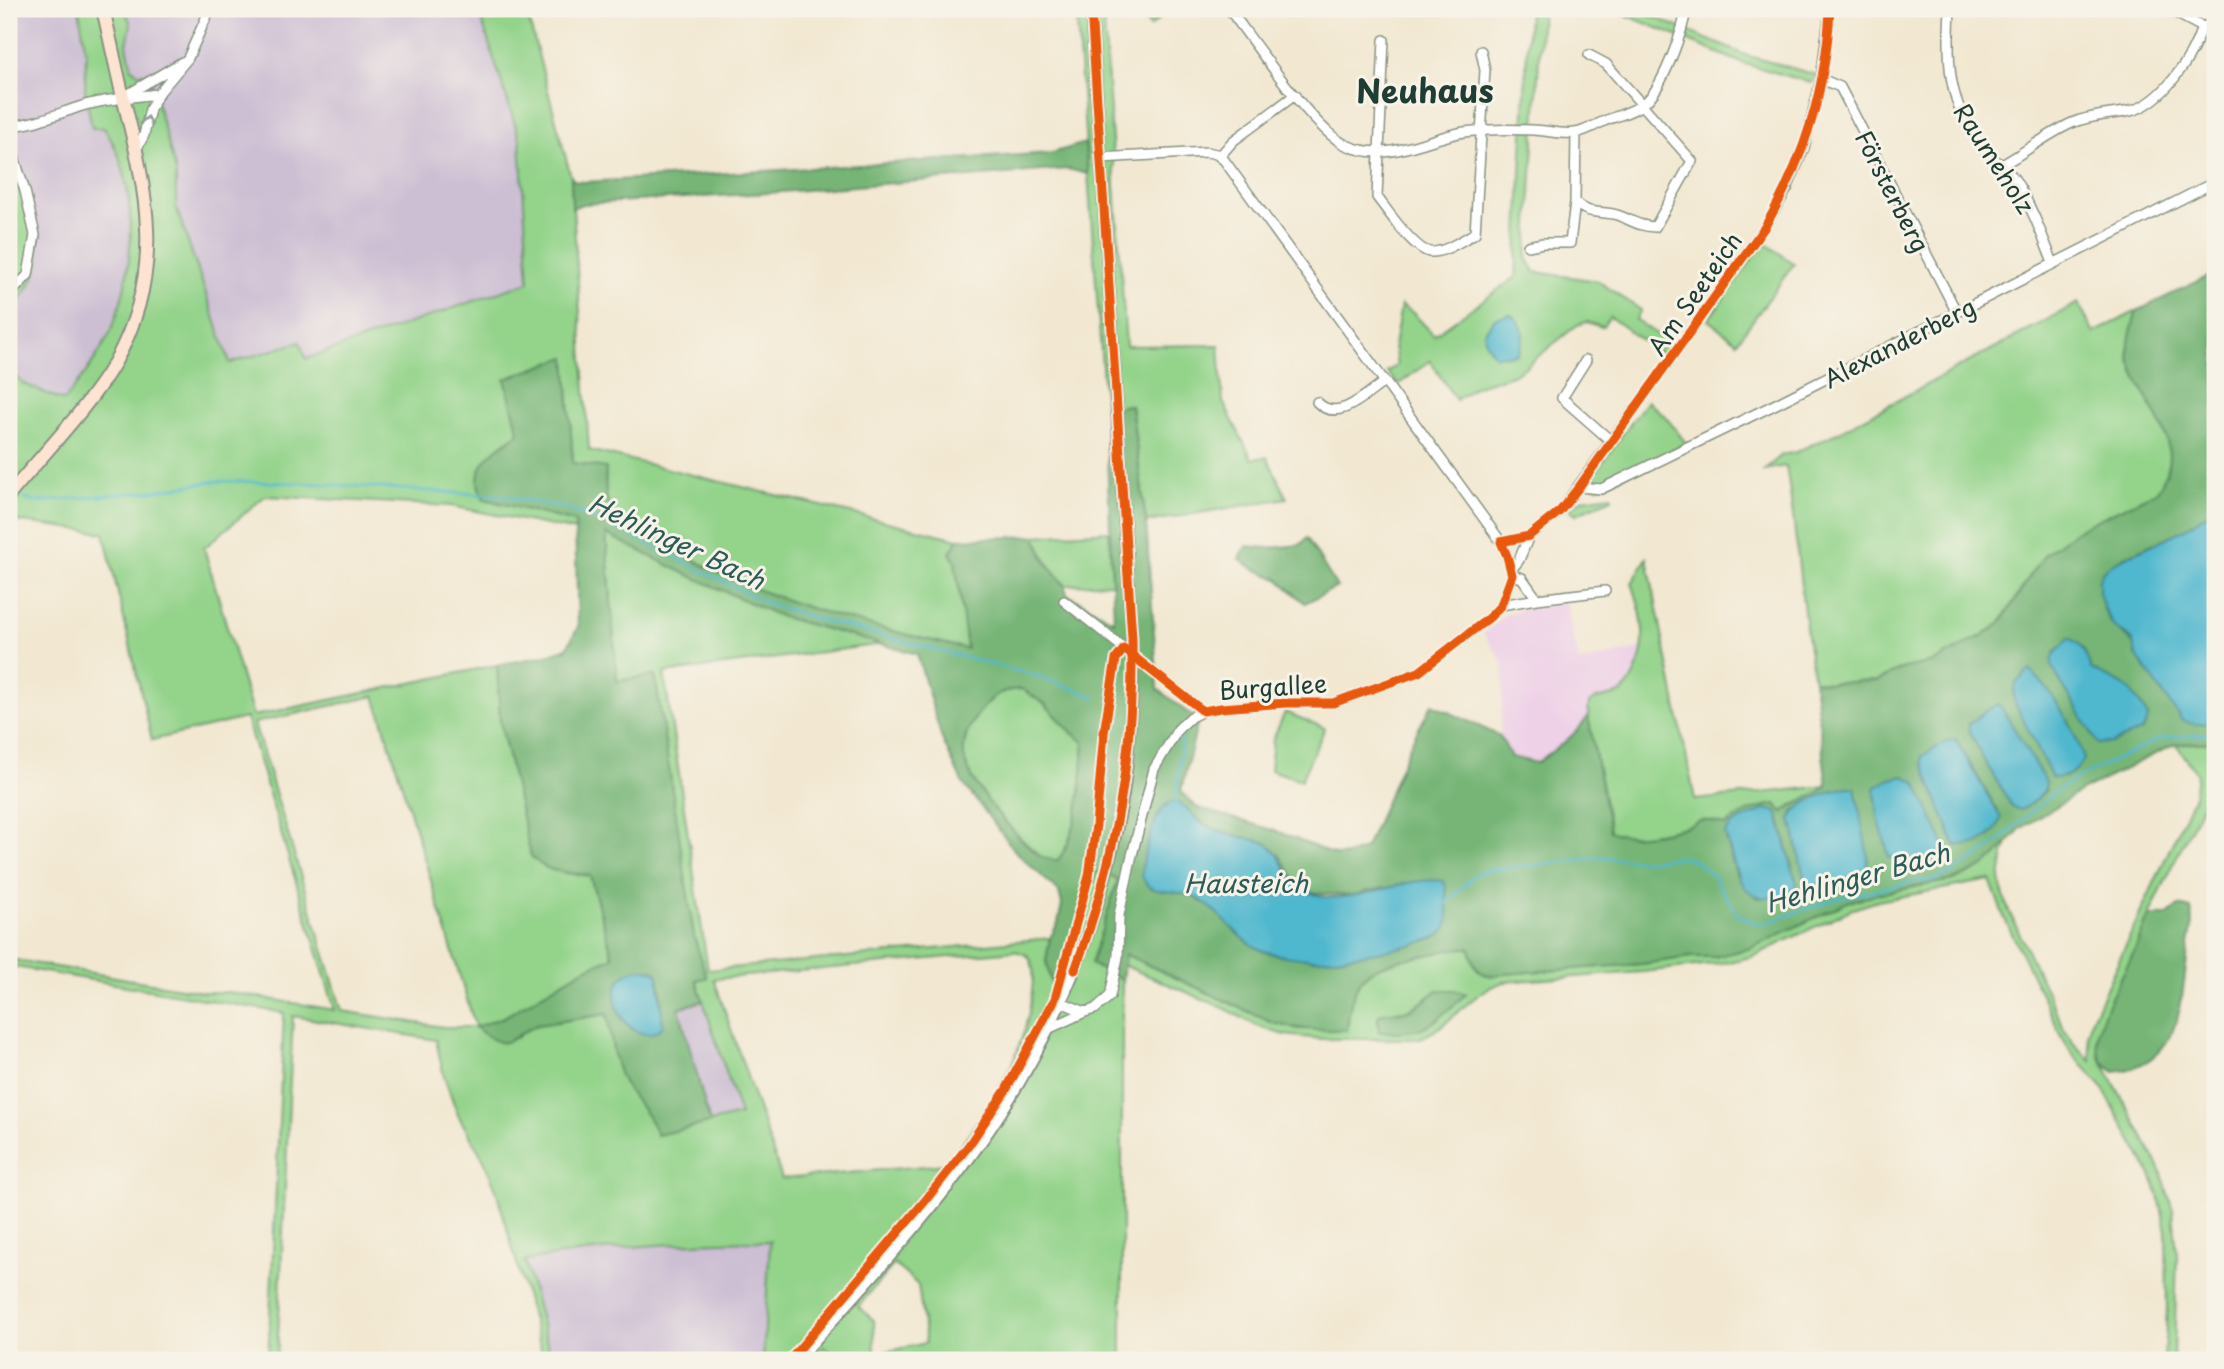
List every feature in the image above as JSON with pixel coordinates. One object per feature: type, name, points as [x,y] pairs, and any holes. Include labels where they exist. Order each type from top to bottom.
[{"type":"main road","points":[[9,495],[115,363],[130,331],[143,287],[148,239],[146,201],[137,148],[103,9]]},
{"type":"street","points":[[137,148],[144,135],[149,109],[188,58],[210,9]]},
{"type":"street","points":[[797,1360],[957,1174],[995,1121],[1061,1002],[1091,925],[1119,821],[1128,754],[1133,675],[1132,638],[1090,9]]},
{"type":"street","points":[[1229,9],[1295,95],[1330,135],[1344,145],[1379,152],[1396,152],[1448,135],[1481,130],[1576,133],[1643,104],[1653,93],[1674,51],[1686,9]]},
{"type":"street","name":"Am Seeteich","points":[[1501,542],[1529,536],[1560,511],[1764,228],[1787,189],[1804,148],[1821,79],[1830,9]]},
{"type":"street","name":"Raumeholz","points":[[1951,9],[1948,54],[1951,86],[1956,103],[1982,148],[2014,179],[2053,263]]},
{"type":"street","points":[[2168,9],[2202,27],[2215,23]]},
{"type":"street","points":[[2002,165],[2072,123],[2087,117],[2130,111],[2147,104],[2186,62],[2197,43],[2202,27]]},
{"type":"street","points":[[1384,40],[1377,197],[1415,244],[1432,252],[1458,243],[1475,233],[1485,70],[1481,51]]},
{"type":"street","points":[[1575,202],[1584,211],[1617,215],[1639,226],[1655,228],[1692,161],[1606,64],[1589,55]]},
{"type":"street","points":[[123,96],[188,58]]},
{"type":"street","name":"Försterberg","points":[[1821,79],[1835,83],[1840,88],[1956,313]]},
{"type":"street","points":[[9,126],[42,121],[123,96],[158,94]]},
{"type":"street","points":[[1220,156],[1233,141],[1295,95]]},
{"type":"street","points":[[1528,246],[1570,243],[1575,202],[1576,133]]},
{"type":"street","points":[[9,141],[35,235],[28,275],[9,295]]},
{"type":"street","points":[[1100,159],[1186,152],[1211,152],[1220,156],[1501,542],[1512,573],[1522,578],[1537,599]]},
{"type":"street","name":"Alexanderberg","points":[[1579,488],[1601,489],[2215,182]]},
{"type":"street","points":[[1586,360],[1562,398],[1611,440]]},
{"type":"street","points":[[1317,402],[1325,409],[1338,411],[1384,382]]},
{"type":"street","name":"Am Seeteich","points":[[1512,573],[1529,536]]},
{"type":"street","name":"Burgallee","points":[[1048,1029],[1095,1009],[1111,996],[1118,957],[1119,915],[1154,769],[1178,729],[1203,711],[1286,703],[1333,703],[1406,677],[1434,662],[1490,617],[1501,606],[1512,573]]},
{"type":"street","points":[[1501,606],[1605,591]]},
{"type":"street","points":[[1063,601],[1203,711]]},
{"type":"street","points":[[1061,1002],[1085,1012]]},
{"type":"shaded area","points":[[9,9],[79,9],[86,54],[85,91],[92,128],[104,128],[110,137],[124,176],[129,206],[129,263],[119,308],[96,359],[64,401],[24,384],[9,371],[9,314],[35,274],[35,235],[15,142],[9,141]]},
{"type":"shaded area","points":[[125,9],[478,9],[520,140],[530,282],[306,359],[299,343],[230,364],[176,207],[176,172],[149,74],[132,69],[127,45],[131,24]]},
{"type":"shaded area","points":[[1566,602],[1579,662],[1643,648],[1638,663],[1622,693],[1590,703],[1588,716],[1567,743],[1537,763],[1511,757],[1500,736],[1504,664],[1483,633],[1509,612]]},
{"type":"shaded area","points":[[703,1001],[740,1116],[710,1123],[679,1008]]},
{"type":"shaded area","points":[[771,1241],[763,1360],[552,1360],[525,1261],[608,1247]]},
{"type":"green space","points":[[79,9],[125,9],[131,24],[127,45],[132,69],[149,74],[176,172],[176,207],[230,363],[300,342],[306,359],[529,282],[520,140],[478,9],[526,9],[571,177],[589,450],[958,539],[950,553],[955,561],[968,649],[815,611],[727,577],[619,517],[608,501],[605,489],[606,468],[573,463],[566,358],[519,433],[487,460],[478,483],[484,499],[575,522],[576,531],[451,506],[265,496],[204,548],[253,716],[497,665],[500,721],[531,856],[563,873],[590,876],[613,958],[583,970],[504,1017],[476,1027],[517,1038],[526,1029],[537,1025],[607,1014],[620,1074],[653,1123],[657,1135],[740,1115],[696,979],[706,978],[694,936],[654,675],[617,682],[606,533],[684,573],[782,617],[883,644],[664,673],[708,970],[1050,938],[1046,961],[1052,984],[1061,972],[1074,944],[1097,871],[1119,879],[1091,964],[1122,980],[1122,1360],[839,1360],[824,1347],[812,1360],[763,1360],[770,1241],[648,1246],[525,1261],[552,1360],[544,1360],[496,1189],[484,1160],[458,1115],[444,1077],[436,1040],[293,1016],[277,1360],[268,1360],[284,1013],[9,966],[9,959],[204,992],[227,992],[335,1010],[246,718],[152,740],[104,533],[15,521],[9,528],[9,371],[24,384],[64,401],[109,334],[125,285],[129,258],[129,202],[116,150],[104,128],[92,128],[85,91],[86,54]],"holes":[[[375,696],[475,1026],[474,1027],[443,1027],[342,1011],[254,723]],[[1015,951],[1027,955],[1033,972],[1028,1016],[1013,1061],[989,1104],[946,1164],[782,1179],[714,979]],[[894,1264],[918,1285],[926,1343],[875,1354],[874,1321],[858,1306]]]},
{"type":"green space","points":[[1076,9],[1103,9],[1126,346],[1219,345],[1223,402],[1252,459],[1267,457],[1287,498],[1146,522],[1131,405],[1105,408]]},
{"type":"green space","points":[[1131,9],[1170,9],[1150,27],[1139,10]]},
{"type":"green space","points":[[1529,9],[1542,9],[1527,258],[1535,272],[1598,281],[1641,310],[1636,320],[1673,345],[1665,357],[1610,317],[1602,327],[1587,322],[1577,325],[1524,368],[1512,375],[1474,387],[1456,400],[1430,361],[1398,385],[1387,372],[1397,365],[1394,346],[1401,305],[1413,313],[1434,335],[1516,277]],"holes":[[[1495,318],[1517,354],[1495,355],[1484,333]]]},
{"type":"green space","points":[[1611,9],[1635,9],[1745,55],[1817,75],[1812,83],[1742,63]]},
{"type":"green space","points":[[1085,143],[1088,174],[1067,169],[768,193],[582,204],[572,208],[571,177],[575,181],[586,182],[1052,153]]},
{"type":"green space","points":[[9,160],[31,218],[37,266],[26,291],[9,314]]},
{"type":"green space","points":[[1764,242],[1794,264],[1737,342],[1708,320]]},
{"type":"green space","points":[[2215,273],[2215,509],[2183,530],[2124,557],[2099,580],[2108,618],[2210,723],[2215,721],[2215,742],[2175,744],[2083,790],[2020,829],[1997,855],[1970,873],[1953,880],[1848,902],[1751,948],[1714,957],[1495,975],[1479,971],[1470,948],[1452,949],[1392,962],[1368,973],[1360,982],[1354,994],[1347,1030],[1338,1030],[1273,1023],[1125,954],[1122,980],[1091,964],[1118,879],[1097,871],[1074,945],[1052,985],[1046,961],[1050,938],[1058,923],[1062,904],[1059,892],[1016,852],[962,782],[942,739],[917,654],[782,617],[606,534],[617,681],[655,675],[694,936],[707,978],[696,980],[703,1001],[679,1008],[710,1123],[657,1135],[620,1076],[607,1014],[537,1025],[507,1042],[486,1036],[475,1027],[504,1017],[583,970],[613,957],[590,876],[552,870],[531,856],[500,721],[497,665],[544,656],[567,648],[578,627],[575,522],[484,499],[479,487],[481,467],[486,460],[519,433],[505,379],[566,357],[573,463],[606,468],[605,489],[614,512],[675,550],[732,579],[790,601],[907,635],[967,649],[955,561],[950,553],[958,539],[1036,536],[1045,561],[1062,582],[1067,594],[1114,621],[1105,408],[1131,405],[1146,522],[1158,689],[1198,721],[1181,791],[1196,807],[1279,832],[1337,856],[1366,848],[1412,741],[1432,704],[1500,736],[1511,757],[1537,763],[1571,736],[1588,716],[1610,831],[1618,834],[1659,833],[1697,821],[1726,826],[1742,815],[1763,807],[1776,804],[1782,812],[1827,786],[1814,680],[1828,683],[1877,681],[1904,668],[1934,662],[1956,650],[2001,622],[2044,555],[2084,526],[2156,492],[2166,474],[2169,457],[2167,440],[2134,372],[2129,355],[2137,311]],"holes":[[[2069,638],[2084,650],[2091,669],[2124,687],[2141,705],[2055,653]],[[1022,689],[1045,704],[1084,742],[1081,787],[1075,820],[1071,835],[1058,860],[1042,857],[1021,839],[984,795],[967,766],[964,749],[971,725],[986,705],[1003,692]],[[1969,724],[2046,790],[2021,810],[2012,807],[1981,755]],[[1956,739],[1998,811],[1987,836],[1978,844],[1942,809],[1928,779],[1922,756]],[[2036,742],[2064,777],[2052,778]],[[1904,776],[1889,857],[1875,796],[1887,780]],[[1836,790],[1805,882],[1791,818],[1794,811]],[[1766,809],[1780,820],[1797,884],[1758,898],[1736,874],[1725,834]],[[1189,810],[1196,818],[1214,828],[1266,843],[1281,857],[1298,886],[1313,893],[1356,896],[1367,891],[1434,880],[1445,894],[1448,920],[1343,957],[1314,959],[1262,951],[1240,935],[1212,907],[1181,891]],[[637,969],[655,971],[661,989],[662,1020],[637,1031],[624,1021],[616,996]]]},
{"type":"green space","points":[[2078,303],[2094,333],[2137,311],[2129,355],[2134,372],[2167,440],[2169,457],[2166,474],[2156,492],[2084,526],[2061,542],[2034,569],[2001,622],[1956,650],[1934,662],[1904,668],[1877,681],[1828,683],[1814,680],[1786,466],[1764,470],[1782,455],[1796,452],[1839,432]]},
{"type":"green space","points":[[1647,401],[1665,416],[1686,443],[1605,485],[1596,487],[1588,482]]},
{"type":"green space","points":[[1611,495],[1612,498],[1576,514],[1569,509],[1582,499]]},
{"type":"green space","points":[[1109,531],[1112,583],[1066,585],[1048,562],[1036,536]]},
{"type":"green space","points":[[1307,538],[1337,587],[1305,603],[1278,579],[1252,568],[1240,559],[1246,546],[1269,548],[1300,545]]},
{"type":"green space","points":[[1647,558],[1695,800],[1827,786],[1822,792],[1809,796],[1782,812],[1776,804],[1757,809],[1726,826],[1698,821],[1689,826],[1648,834],[1627,835],[1610,831],[1588,716],[1589,703],[1622,693],[1638,666],[1642,653],[1643,626],[1632,583]]},
{"type":"green space","points":[[1022,689],[1045,704],[1072,733],[1084,741],[1081,787],[1075,820],[1071,835],[1058,860],[1042,857],[1032,850],[1008,825],[974,780],[964,755],[968,731],[981,710],[998,694]]},
{"type":"green space","points":[[1285,712],[1325,728],[1301,780],[1270,770],[1273,739]]},
{"type":"green space","points":[[2215,742],[2215,777],[2106,1013],[2099,1055],[2161,1171],[2173,1210],[2177,1254],[2174,1360],[2164,1360],[2167,1309],[2166,1231],[2159,1196],[2151,1175],[2102,1087],[2070,1051],[2004,917],[1990,880],[1878,901],[1850,910],[1754,956],[1730,962],[1643,972],[1504,982],[1481,993],[1441,1026],[1418,1039],[1322,1039],[1284,1035],[1257,1026],[1226,1009],[1123,965],[1124,954],[1273,1023],[1298,1029],[1347,1030],[1351,996],[1362,978],[1374,968],[1402,959],[1437,953],[1450,947],[1470,948],[1473,962],[1479,971],[1495,975],[1714,957],[1751,948],[1847,902],[1953,880],[1970,873],[1997,855],[2009,841],[2000,878],[2009,911],[2065,1031],[2091,1061],[2088,1034],[2091,1021],[2194,796],[2197,774],[2176,744]],"holes":[[[1438,990],[1465,994],[1427,1025],[1406,1031],[1379,1031],[1378,1016],[1382,1014],[1411,1008]]]},
{"type":"green space","points":[[2179,906],[2191,909],[2193,924],[2178,1015],[2170,1035],[2158,1052],[2140,1065],[2115,1072],[2104,1063],[2098,1051],[2097,1041],[2102,1019],[2150,916],[2166,916]]},
{"type":"green space","points":[[1438,990],[1454,990],[1466,994],[1436,1020],[1419,1029],[1379,1032],[1378,1016],[1411,1009]]},
{"type":"water","points":[[1510,314],[1522,327],[1522,342],[1517,354],[1495,356],[1486,343],[1484,333],[1495,318]]},
{"type":"water","points":[[2215,509],[2215,721],[2198,724],[2181,719],[2136,655],[2132,639],[2114,627],[2099,594],[2099,580],[2103,571],[2113,563],[2183,530]]},
{"type":"water","points":[[2069,638],[2081,647],[2091,669],[2128,688],[2136,697],[2148,717],[2143,730],[2112,743],[2098,744],[2052,667],[2054,655]]},
{"type":"water","points":[[2030,670],[2055,700],[2069,723],[2084,759],[2075,771],[2063,777],[2052,778],[2015,703],[2016,684]]},
{"type":"water","points":[[1998,704],[2046,783],[2040,795],[2021,810],[2013,808],[1981,755],[1969,729],[1969,725],[1981,714]]},
{"type":"water","points":[[1955,739],[2001,818],[1989,836],[1970,845],[1955,845],[1922,762],[1922,756]]},
{"type":"water","points":[[1904,776],[1916,782],[1945,847],[1944,853],[1938,856],[1917,860],[1889,857],[1878,818],[1875,788],[1887,780]]},
{"type":"water","points":[[1847,787],[1855,787],[1868,857],[1867,868],[1858,877],[1811,887],[1805,882],[1791,818],[1808,802]]},
{"type":"water","name":"Hausteich","points":[[1174,802],[1183,806],[1205,825],[1266,843],[1276,853],[1294,881],[1315,894],[1350,896],[1407,883],[1443,881],[1447,888],[1448,915],[1445,930],[1437,936],[1406,946],[1328,958],[1287,957],[1259,949],[1203,901],[1188,894],[1151,888],[1144,880],[1143,861],[1153,828],[1161,811]]},
{"type":"water","points":[[1766,809],[1777,812],[1797,884],[1788,893],[1772,898],[1757,896],[1748,891],[1742,883],[1737,875],[1725,834],[1738,822]]},
{"type":"water","points":[[637,969],[655,971],[658,975],[663,1026],[651,1033],[639,1033],[629,1026],[620,1015],[616,1002],[616,988],[623,977]]},
{"type":"waterway","name":"Hehlinger Bach","points":[[23,498],[35,502],[153,491],[216,481],[308,483],[503,496],[563,507],[610,525],[767,603],[821,620],[1041,677],[1095,697]]},
{"type":"waterway","name":"Hehlinger Bach","points":[[1446,903],[1476,874],[1489,870],[1603,857],[1645,861],[1681,857],[1694,860],[1712,875],[1739,916],[1760,925],[1836,899],[1916,881],[1931,881],[1951,873],[1988,850],[2056,791],[2079,777],[2162,738],[2215,734]]},
{"type":"waterway","name":"Hehlinger Bach","points":[[1175,803],[1182,740]]},
{"type":"cycle path","points":[[1075,970],[1101,888],[1120,807],[1132,682],[1132,638],[1091,9]]},
{"type":"cycle path","points":[[790,1360],[969,1145],[1006,1090],[1055,999],[1089,876],[1104,733],[1116,659],[1124,649],[1203,711],[1286,703],[1333,703],[1419,672],[1490,617],[1501,605],[1512,575],[1501,542],[1529,536],[1560,511],[1764,228],[1791,176],[1811,123],[1824,67],[1830,9]]},
{"type":"district","name":"Neuhaus","points":[[1425,90]]}]
